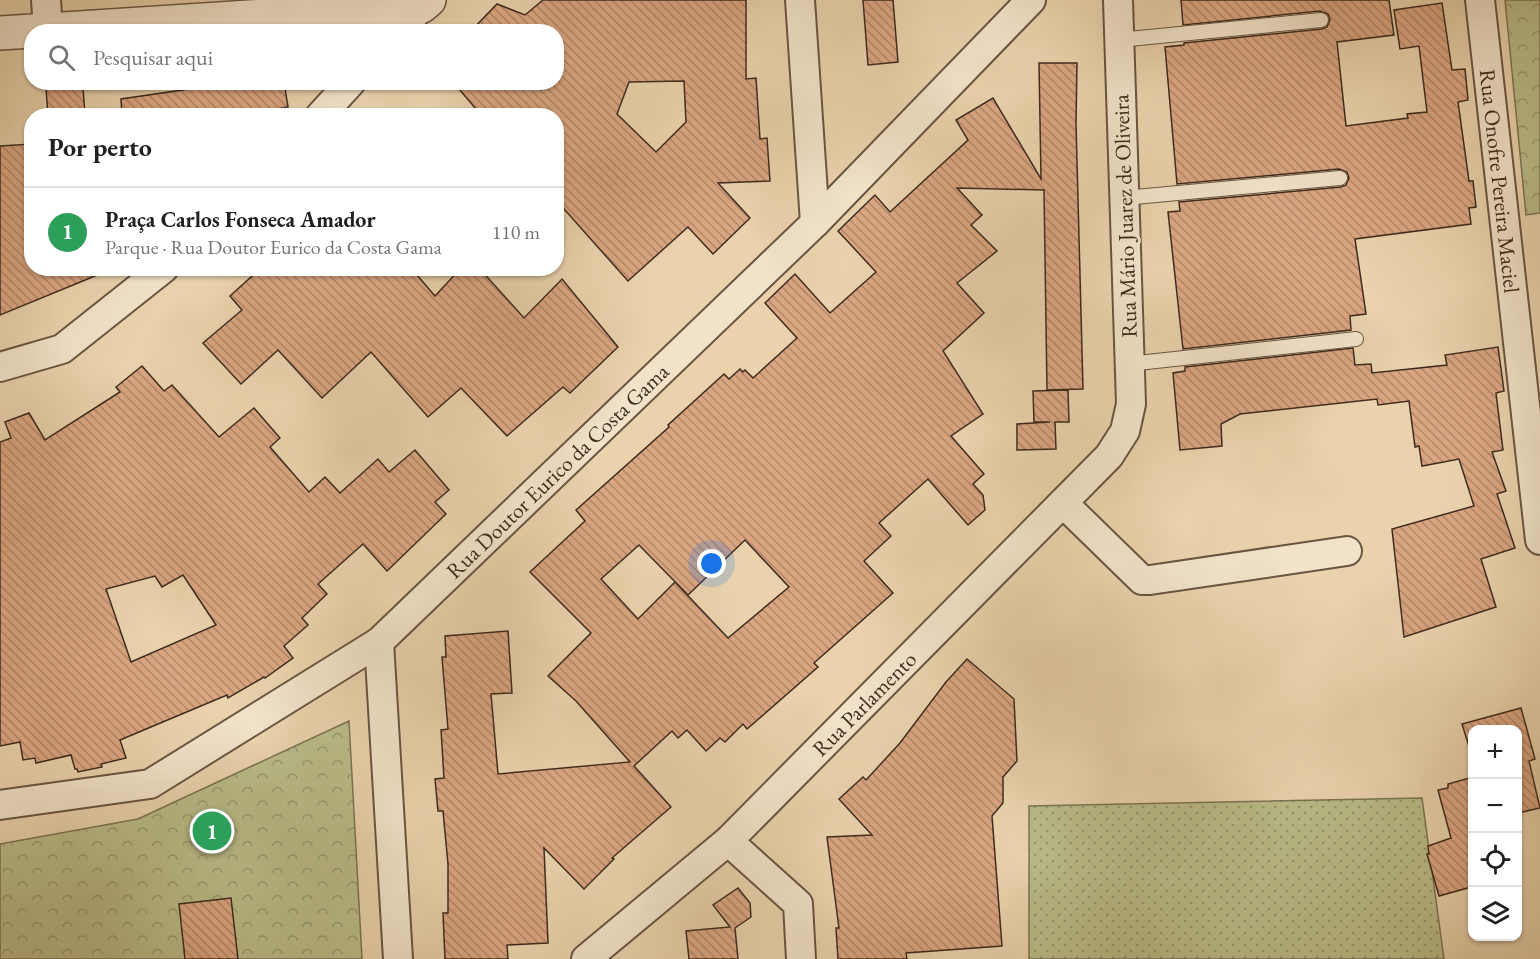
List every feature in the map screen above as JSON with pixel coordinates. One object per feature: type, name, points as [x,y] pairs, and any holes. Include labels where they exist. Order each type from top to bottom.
[{"type":"street","points":[[800,0],[815,223]]},
{"type":"street","name":"Rua Doutor Eurico da Costa Gama","points":[[0,805],[150,784],[379,642],[815,223],[1031,0]]},
{"type":"street","name":"Rua Mário Juarez de Oliveira","points":[[1118,0],[1131,404],[1125,431]]},
{"type":"street","name":"Rua Onofre Pereira Maciel","points":[[1480,0],[1540,540]]},
{"type":"street","points":[[0,33],[47,15],[425,3]]},
{"type":"street","points":[[405,24],[425,3]]},
{"type":"street","points":[[327,108],[344,90]]},
{"type":"street","points":[[0,367],[62,349],[154,276]]},
{"type":"street","name":"Rua Parlamento","points":[[586,959],[728,841],[1109,456],[1125,431]]},
{"type":"street","points":[[1063,503],[1142,580],[1347,551]]},
{"type":"street","points":[[379,642],[398,959]]},
{"type":"street","points":[[728,841],[798,904],[801,959]]},
{"type":"lane","points":[[1119,40],[1321,20]]},
{"type":"lane","points":[[1124,198],[1340,178]]},
{"type":"lane","points":[[1129,363],[1356,339]]},
{"type":"green space","points":[[1505,0],[1540,0],[1540,213],[1526,215]]},
{"type":"green space","points":[[349,721],[362,959],[0,959],[0,844],[138,819]]},
{"type":"green space","points":[[1422,798],[1444,959],[1029,959],[1029,806]]},
{"type":"building","points":[[543,0],[746,0],[746,79],[756,78],[760,139],[767,138],[770,181],[718,183],[750,218],[713,254],[688,227],[628,281],[564,209],[564,108],[475,108],[460,90],[564,90],[564,24],[478,24],[497,4],[525,15]],"holes":[[[684,81],[686,122],[656,152],[617,114],[629,82]]]},
{"type":"building","points":[[863,0],[893,0],[898,62],[868,65]]},
{"type":"building","points":[[1181,0],[1389,0],[1394,35],[1337,42],[1346,126],[1408,118],[1407,114],[1427,112],[1419,46],[1400,49],[1394,10],[1442,3],[1452,70],[1465,69],[1468,100],[1458,102],[1469,181],[1473,181],[1476,207],[1469,208],[1471,224],[1355,239],[1366,314],[1350,316],[1351,330],[1183,349],[1168,212],[1180,211],[1179,202],[1341,187],[1346,185],[1349,178],[1347,172],[1339,169],[1177,184],[1165,47],[1184,45],[1184,43],[1322,29],[1327,27],[1330,20],[1328,14],[1320,11],[1183,25]]},
{"type":"building","points":[[1039,63],[1077,63],[1076,123],[1083,389],[1047,390],[1044,190],[957,188],[982,215],[971,225],[997,251],[957,283],[984,313],[943,351],[983,414],[951,436],[984,474],[973,484],[983,495],[985,510],[968,525],[928,479],[879,523],[891,536],[864,561],[893,593],[814,663],[818,667],[747,729],[743,724],[725,742],[720,738],[706,751],[687,730],[678,738],[672,731],[634,766],[671,807],[612,858],[614,859],[584,889],[544,848],[548,943],[507,945],[508,959],[445,959],[443,913],[448,913],[448,864],[443,811],[438,811],[435,779],[444,778],[441,730],[448,729],[442,657],[446,657],[445,636],[508,631],[512,693],[491,694],[498,774],[630,762],[576,701],[548,676],[591,633],[530,572],[585,521],[576,510],[669,427],[668,425],[724,374],[729,379],[740,369],[743,372],[745,370],[753,378],[797,338],[765,303],[795,274],[830,313],[876,272],[838,231],[875,195],[890,212],[968,140],[956,120],[993,98],[1041,179]],"holes":[[[745,540],[789,587],[728,638],[675,582],[638,619],[601,579],[639,545],[688,595]]]},
{"type":"building","points":[[46,90],[83,90],[84,108],[47,108]]},
{"type":"building","points":[[183,90],[285,90],[288,107],[122,108],[121,99]]},
{"type":"building","points":[[24,144],[24,276],[95,276],[0,315],[0,146]]},
{"type":"building","points":[[252,276],[418,276],[435,296],[454,276],[486,276],[524,318],[562,279],[618,347],[570,393],[563,387],[507,436],[461,388],[428,417],[371,352],[322,398],[278,350],[241,384],[203,343],[242,310],[230,296]]},
{"type":"building","points":[[1498,347],[1504,391],[1496,393],[1503,450],[1492,452],[1506,491],[1497,494],[1515,548],[1481,559],[1496,607],[1404,637],[1392,529],[1474,506],[1459,459],[1422,466],[1419,446],[1415,447],[1409,401],[1378,405],[1377,399],[1240,414],[1221,424],[1222,446],[1180,450],[1173,373],[1185,371],[1185,367],[1353,348],[1355,365],[1371,364],[1372,373],[1447,365],[1445,355]]},
{"type":"building","points":[[142,366],[164,391],[172,385],[219,437],[254,408],[280,438],[270,447],[309,492],[325,477],[340,493],[378,459],[389,472],[415,450],[449,490],[435,502],[446,514],[387,571],[363,544],[318,584],[327,594],[302,618],[308,625],[284,646],[293,658],[265,678],[228,698],[227,695],[120,740],[126,758],[101,764],[102,767],[78,772],[71,755],[36,763],[35,758],[23,760],[20,742],[0,746],[0,442],[11,438],[5,422],[29,413],[45,440],[120,392],[116,387]],"holes":[[[183,575],[216,625],[131,662],[106,589],[155,576],[162,587]]]},
{"type":"building","points":[[1068,390],[1069,422],[1055,422],[1056,449],[1017,450],[1017,424],[1050,422],[1034,422],[1033,391]]},
{"type":"building","points":[[967,659],[1014,699],[1017,761],[1003,777],[1003,803],[992,816],[1002,946],[906,953],[907,959],[838,959],[836,928],[839,928],[827,837],[872,835],[839,799],[863,777],[866,780],[900,743],[946,682]]},
{"type":"building","points":[[1521,708],[1535,759],[1529,761],[1540,808],[1522,812],[1522,725],[1468,725],[1468,743],[1462,724]]},
{"type":"building","points":[[1468,778],[1468,888],[1439,896],[1427,854],[1429,854],[1428,846],[1451,838],[1438,790],[1448,788],[1448,784]]},
{"type":"building","points":[[738,888],[750,903],[751,917],[735,928],[738,959],[689,959],[686,931],[730,927],[713,905]]},
{"type":"building","points":[[231,898],[238,959],[185,959],[179,904]]},
{"type":"place","name":"Praça Carlos Fonseca Amador","points":[[212,831]]}]
